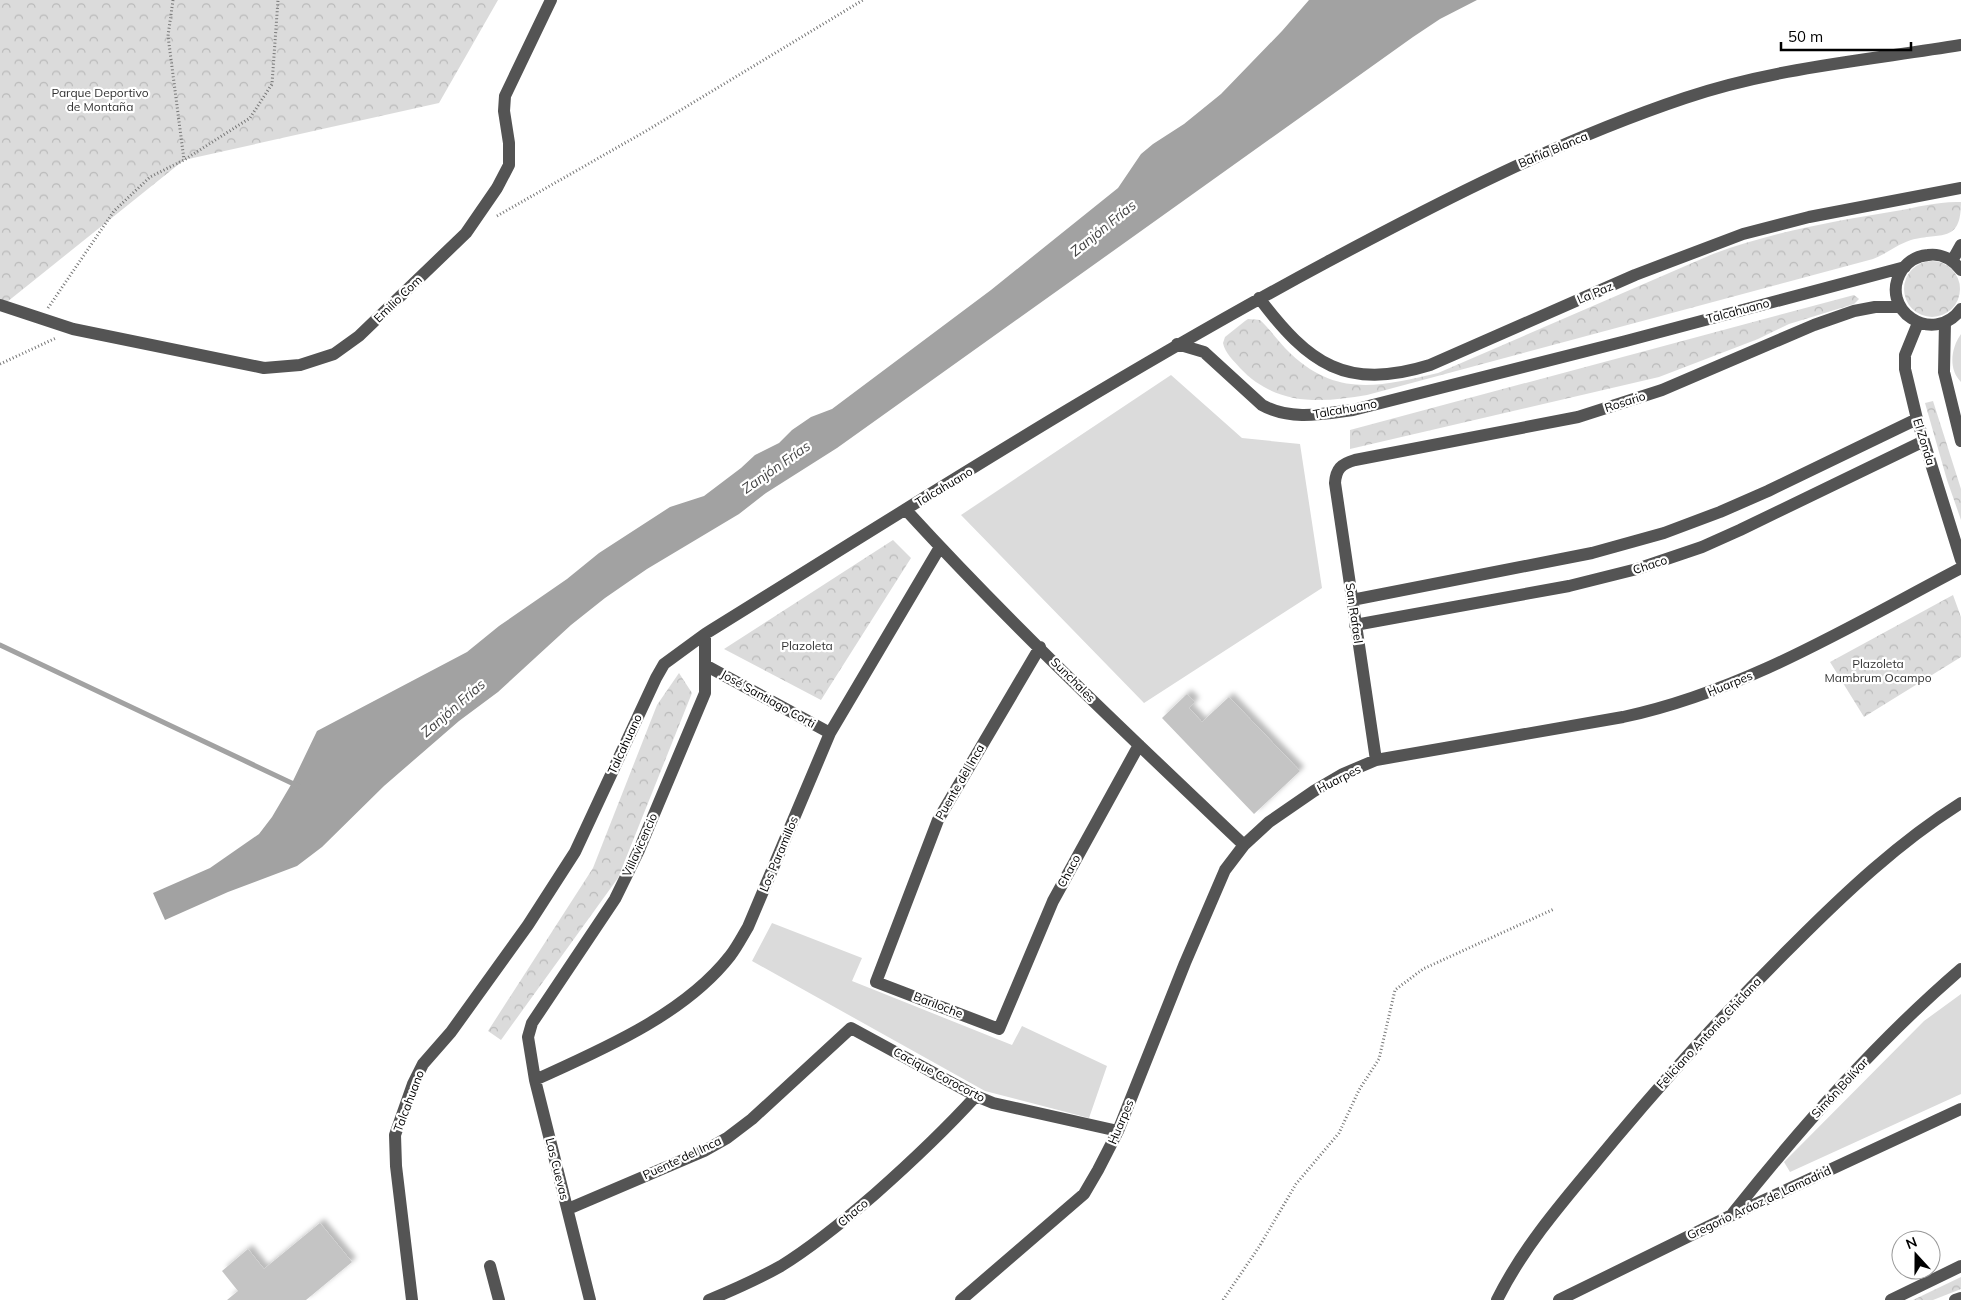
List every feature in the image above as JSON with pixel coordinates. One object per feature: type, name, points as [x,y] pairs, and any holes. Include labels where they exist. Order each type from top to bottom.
[{"type":"street","name":"Emilio Com","points":[[0,305],[73,329],[264,368],[300,365],[334,354],[358,336],[466,233],[497,188],[509,165],[509,143],[504,112],[505,96],[551,0]]},
{"type":"street","name":"Bahía Blanca","points":[[1177,344],[1406,219],[1478,183],[1553,149],[1686,98],[1785,73],[1961,45]]},
{"type":"street","name":"La Paz","points":[[1259,298],[1283,329],[1313,356],[1332,368],[1367,376],[1405,372],[1430,365],[1627,279],[1742,234],[1809,217],[1961,188]]},
{"type":"street","points":[[1957,266],[1961,245]]},
{"type":"street","name":"Talcahuano","points":[[412,1300],[396,1166],[395,1135],[414,1084],[423,1064],[450,1032],[528,925],[575,852],[664,664],[705,634],[1177,344],[1204,352],[1262,405],[1272,411],[1295,415],[1330,413],[1353,410],[1905,267],[1922,256],[1933,254],[1943,256],[1957,266]]},
{"type":"street","points":[[1905,267],[1899,276],[1896,286],[1896,297],[1900,307],[1911,319],[1927,325],[1945,322],[1960,312]]},
{"type":"street","name":"Rosario","points":[[1339,467],[1346,462],[1355,460],[1578,417],[1662,390],[1814,325],[1854,311],[1875,307],[1900,307]]},
{"type":"street","points":[[1945,322],[1944,372],[1956,406],[1961,441]]},
{"type":"street","name":"El Zonda","points":[[1918,323],[1905,355],[1905,369],[1917,420],[1961,560]]},
{"type":"street","points":[[1352,600],[1592,553],[1664,533],[1768,491],[1917,420]]},
{"type":"street","name":"Chaco","points":[[1355,625],[1569,586],[1637,570],[1702,547],[1740,530],[1924,441]]},
{"type":"street","name":"San Rafael","points":[[1339,467],[1335,483],[1376,760]]},
{"type":"street","name":"Sunchales","points":[[906,510],[940,547],[1040,647],[1244,845]]},
{"type":"street","name":"Los Paramillos","points":[[535,1080],[614,1044],[660,1017],[702,985],[730,956],[748,927],[830,733],[940,547]]},
{"type":"street","name":"Huarpes","points":[[961,1300],[1084,1194],[1118,1131],[1185,962],[1225,870],[1244,845],[1269,822],[1314,791],[1344,774],[1376,760],[1586,724],[1659,710],[1680,703],[1737,682],[1792,656],[1961,568]]},
{"type":"street","name":"Villavicencio","points":[[528,1037],[532,1023],[615,899],[639,850],[705,693],[705,634]]},
{"type":"street","name":"Puente del Inca","points":[[876,982],[938,820],[1040,647]]},
{"type":"street","name":"José Santiago Corti","points":[[704,665],[830,733]]},
{"type":"street","name":"Chaco","points":[[999,1029],[1054,901],[1139,745]]},
{"type":"street","name":"Feliciano Antonio Chiclana","points":[[1497,1300],[1506,1282],[1555,1212],[1663,1082],[1722,1016],[1845,892],[1898,848],[1961,804]]},
{"type":"street","name":"Simón Bolívar","points":[[1730,1216],[1786,1148],[1855,1072],[1926,999],[1961,969]]},
{"type":"street","name":"Bariloche","points":[[876,982],[999,1029]]},
{"type":"street","name":"Puente del Inca","points":[[568,1209],[704,1151],[727,1138],[752,1119],[851,1028]]},
{"type":"street","name":"Cacique Corocorto","points":[[851,1028],[976,1096],[993,1103],[1118,1131]]},
{"type":"street","name":"Las Cuevas","points":[[528,1037],[535,1080],[590,1300]]},
{"type":"street","name":"Chaco","points":[[709,1300],[780,1266],[813,1245],[840,1224],[916,1157],[976,1096]]},
{"type":"street","name":"Gregorio Aráoz de Lamadrid","points":[[1559,1300],[1730,1216],[1961,1109]]},
{"type":"street","points":[[490,1266],[499,1300]]},
{"type":"street","points":[[1891,1300],[1961,1266]]},
{"type":"street","points":[[1955,1300],[1961,1298]]},
{"type":"path","points":[[173,0],[168,36],[184,160]]},
{"type":"path","points":[[41,318],[114,210],[150,177],[184,160],[250,118],[272,84],[278,0]]},
{"type":"path","points":[[491,219],[646,131],[863,0]]},
{"type":"path","points":[[0,364],[73,329]]},
{"type":"path","points":[[1223,1300],[1259,1247],[1296,1184],[1339,1133],[1359,1090],[1379,1059],[1395,990],[1423,970],[1554,909]]},
{"type":"green space","name":"Parque Deportivo de Montaña","points":[[0,0],[498,0],[439,103],[184,160],[2,306],[0,305]]},
{"type":"green space","points":[[1945,202],[1961,202],[1957,225],[1947,234],[1911,240],[1873,259],[1367,395],[1332,400],[1316,400],[1299,399],[1284,395],[1268,389],[1254,380],[1230,357],[1223,343],[1225,337],[1248,319],[1260,320],[1291,354],[1308,368],[1326,377],[1343,383],[1361,385],[1398,382],[1438,373],[1713,254],[1736,246],[1781,233],[1827,223]]},
{"type":"green space","points":[[1932,261],[1943,263],[1952,269],[1958,278],[1960,289],[1958,300],[1952,309],[1943,315],[1932,317],[1921,315],[1912,309],[1906,300],[1904,289],[1906,278],[1912,269],[1921,263]]},
{"type":"green space","points":[[1854,295],[1859,299],[1854,304],[1789,324],[1758,339],[1659,377],[1350,449],[1350,430]]},
{"type":"green space","points":[[1961,334],[1961,382],[1954,371],[1952,358]]},
{"type":"green space","points":[[1171,375],[1242,438],[1300,444],[1322,588],[1144,703],[961,515]]},
{"type":"green space","points":[[1933,401],[1961,489],[1961,520],[1947,480],[1925,403]]},
{"type":"green space","name":"Plazoleta","points":[[893,540],[911,558],[821,700],[724,649]]},
{"type":"green space","name":"Plazoleta Mambrum Ocampo","points":[[1953,595],[1961,617],[1961,657],[1864,717],[1830,662]]},
{"type":"green space","points":[[679,673],[692,693],[618,878],[501,1040],[488,1031],[593,868],[657,705]]},
{"type":"green space","points":[[772,923],[862,958],[852,981],[1012,1045],[1022,1026],[1107,1066],[1089,1118],[985,1091],[752,961]]},
{"type":"green space","points":[[1961,994],[1961,1094],[1790,1172],[1784,1162],[1924,1021]]},
{"type":"green space","points":[[1961,1277],[1961,1289],[1933,1300],[1913,1300]]},
{"type":"water","name":"Zanjón Frías","points":[[1309,0],[1477,0],[1440,19],[1413,37],[837,448],[766,493],[739,514],[647,569],[605,598],[571,625],[498,692],[459,721],[384,786],[322,847],[297,866],[228,892],[165,920],[153,893],[210,868],[259,834],[272,817],[292,783],[317,731],[467,652],[499,626],[567,579],[599,553],[670,507],[704,496],[755,455],[779,443],[792,430],[811,417],[832,409],[991,290],[1118,188],[1141,154],[1184,124],[1221,94]]},
{"type":"building","points":[[1187,694],[1195,702],[1189,708],[1202,722],[1229,697],[1300,771],[1254,814],[1162,718]]},
{"type":"building","points":[[320,1223],[352,1262],[306,1300],[227,1300],[238,1291],[222,1271],[248,1249],[264,1269]]},
{"type":"waterway","points":[[0,645],[298,786]]}]
